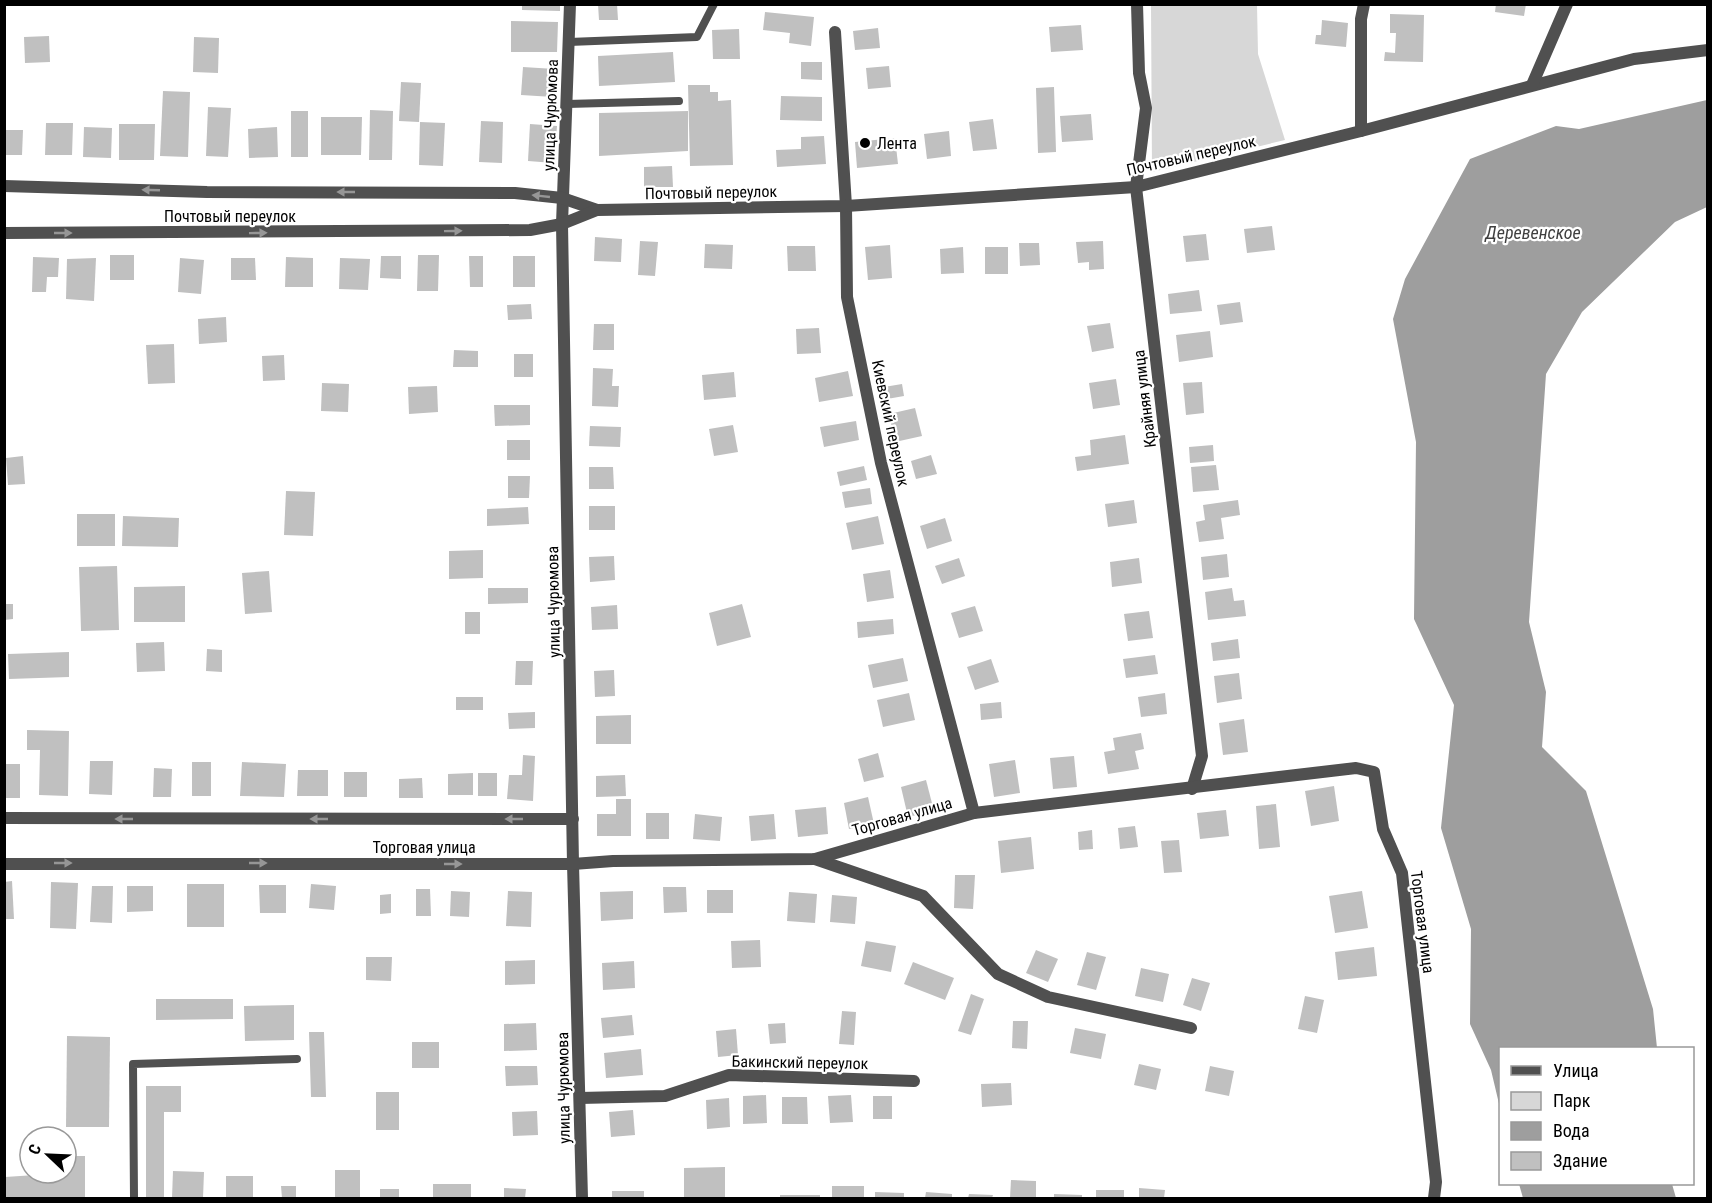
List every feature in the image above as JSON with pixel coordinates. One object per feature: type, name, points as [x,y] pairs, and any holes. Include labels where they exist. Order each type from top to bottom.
[{"type":"street","name":"улица Чурюмова","points":[[570,4],[562,224],[573,864],[582,1198]]},
{"type":"street","name":"Крайняя улица","points":[[1137,4],[1140,73],[1146,108],[1136,187],[1202,756],[1192,789]]},
{"type":"street","points":[[1361,131],[1361,19],[1364,4]]},
{"type":"street","points":[[1532,85],[1567,4]]},
{"type":"street","name":"Киевский переулок","points":[[835,32],[846,206],[847,297],[881,463],[974,813]]},
{"type":"street","name":"Почтовый переулок","points":[[4,186],[207,192],[515,193],[562,198],[597,210],[846,206],[1136,187],[1634,59],[1707,50]]},
{"type":"street","name":"Почтовый переулок","points":[[4,233],[530,230],[562,224],[597,210]]},
{"type":"street","name":"Торговая улица","points":[[4,864],[573,864],[625,861],[815,859],[974,813],[1356,768],[1374,772],[1383,829],[1402,873],[1436,1182],[1434,1198]]},
{"type":"street","name":"Торговая улица","points":[[4,818],[573,819]]},
{"type":"street","points":[[815,859],[923,896],[998,974],[1048,997],[1191,1028]]},
{"type":"street","name":"Бакинский переулок","points":[[580,1098],[665,1096],[729,1075],[914,1081]]},
{"type":"lane","points":[[569,42],[697,37],[714,4]]},
{"type":"lane","points":[[567,104],[679,101]]},
{"type":"lane","points":[[134,1198],[133,1064],[297,1059]]},
{"type":"green space","points":[[1151,5],[1257,5],[1258,54],[1285,140],[1152,172]]},
{"type":"water","name":"Деревенское","points":[[1707,100],[1707,207],[1675,222],[1582,312],[1546,374],[1529,622],[1546,692],[1542,747],[1586,791],[1653,1009],[1657,1047],[1499,1047],[1499,1104],[1491,1070],[1470,1024],[1471,929],[1441,828],[1454,705],[1414,619],[1416,442],[1393,319],[1405,279],[1470,159],[1556,126],[1579,129]]},
{"type":"water","points":[[1519,1185],[1672,1185],[1676,1198],[1523,1198]]},
{"type":"building","points":[[522,4],[560,4],[560,11],[522,10]]},
{"type":"building","points":[[598,4],[617,4],[618,20],[599,20]]},
{"type":"building","points":[[1496,4],[1526,4],[1524,16],[1495,12]]},
{"type":"building","points":[[765,12],[814,17],[811,46],[789,43],[790,33],[763,30]]},
{"type":"building","points":[[1390,14],[1424,15],[1423,62],[1384,61],[1385,52],[1395,53],[1396,33],[1390,33]]},
{"type":"building","points":[[1322,20],[1348,23],[1346,47],[1315,44],[1316,35],[1321,35]]},
{"type":"building","points":[[511,21],[558,22],[557,52],[511,52]]},
{"type":"building","points":[[1081,25],[1083,50],[1051,52],[1049,27]]},
{"type":"building","points":[[878,28],[880,48],[855,50],[853,31]]},
{"type":"building","points":[[739,29],[740,59],[713,59],[712,30]]},
{"type":"building","points":[[49,36],[50,62],[25,63],[24,37]]},
{"type":"building","points":[[194,37],[219,38],[218,73],[193,72]]},
{"type":"building","points":[[673,52],[675,82],[599,86],[598,56]]},
{"type":"building","points":[[801,62],[822,62],[822,80],[801,79]]},
{"type":"building","points":[[889,66],[891,87],[868,89],[866,68]]},
{"type":"building","points":[[523,67],[555,69],[553,97],[521,95]]},
{"type":"building","points":[[401,82],[421,83],[419,122],[399,121]]},
{"type":"building","points":[[688,85],[710,85],[710,92],[718,92],[718,101],[731,100],[733,165],[690,166]]},
{"type":"building","points":[[1054,87],[1056,152],[1038,153],[1036,88]]},
{"type":"building","points":[[163,91],[190,92],[188,157],[160,156]]},
{"type":"building","points":[[781,96],[822,97],[822,121],[780,120]]},
{"type":"building","points":[[208,107],[231,108],[228,157],[206,156]]},
{"type":"building","points":[[370,110],[393,111],[392,160],[369,160]]},
{"type":"building","points":[[291,111],[308,111],[308,157],[291,157]]},
{"type":"building","points":[[688,111],[688,151],[599,156],[599,113]]},
{"type":"building","points":[[1091,114],[1093,140],[1062,142],[1060,116]]},
{"type":"building","points":[[321,117],[362,117],[361,155],[321,155]]},
{"type":"building","points":[[993,119],[997,149],[973,151],[969,122]]},
{"type":"building","points":[[481,121],[503,122],[502,163],[479,162]]},
{"type":"building","points":[[420,122],[445,123],[443,166],[419,165]]},
{"type":"building","points":[[46,123],[73,123],[72,155],[45,155]]},
{"type":"building","points":[[119,124],[155,124],[154,160],[119,160]]},
{"type":"building","points":[[530,124],[557,126],[554,163],[528,161]]},
{"type":"building","points":[[84,127],[112,128],[111,158],[83,157]]},
{"type":"building","points":[[277,127],[278,157],[249,158],[248,129]]},
{"type":"building","points":[[4,130],[23,130],[22,155],[4,155]]},
{"type":"building","points":[[949,131],[951,156],[927,159],[924,134]]},
{"type":"building","points":[[824,136],[826,164],[777,167],[776,150],[801,149],[801,137]]},
{"type":"building","points":[[895,138],[898,164],[857,168],[855,142]]},
{"type":"building","points":[[672,166],[673,187],[644,187],[644,167]]},
{"type":"building","points":[[1272,226],[1275,250],[1247,253],[1244,229]]},
{"type":"building","points":[[1206,234],[1209,260],[1186,262],[1183,236]]},
{"type":"building","points":[[595,237],[622,239],[621,262],[594,261]]},
{"type":"building","points":[[640,241],[658,242],[655,276],[638,275]]},
{"type":"building","points":[[1103,241],[1104,269],[1089,270],[1089,262],[1078,263],[1076,242]]},
{"type":"building","points":[[1019,243],[1039,243],[1040,265],[1020,266]]},
{"type":"building","points":[[705,244],[733,245],[732,269],[704,268]]},
{"type":"building","points":[[890,245],[892,278],[868,280],[865,247]]},
{"type":"building","points":[[787,246],[815,246],[816,271],[788,271]]},
{"type":"building","points":[[963,247],[964,273],[941,274],[940,249]]},
{"type":"building","points":[[985,247],[1008,247],[1008,274],[985,274]]},
{"type":"building","points":[[110,255],[134,255],[134,280],[110,280]]},
{"type":"building","points":[[418,255],[439,255],[438,291],[417,291]]},
{"type":"building","points":[[381,256],[401,256],[401,279],[380,278]]},
{"type":"building","points":[[469,256],[483,256],[483,287],[470,287]]},
{"type":"building","points":[[513,256],[535,256],[535,287],[513,287]]},
{"type":"building","points":[[33,257],[59,258],[58,277],[47,277],[46,292],[32,292]]},
{"type":"building","points":[[286,257],[313,258],[313,287],[285,287]]},
{"type":"building","points":[[96,258],[94,301],[66,299],[67,259]]},
{"type":"building","points":[[180,258],[204,260],[201,294],[178,292]]},
{"type":"building","points":[[231,258],[255,258],[256,280],[231,280]]},
{"type":"building","points":[[340,258],[370,259],[368,290],[339,289]]},
{"type":"building","points":[[1199,290],[1202,311],[1170,314],[1168,294]]},
{"type":"building","points":[[1240,302],[1243,322],[1220,325],[1217,305]]},
{"type":"building","points":[[531,304],[532,319],[508,320],[507,305]]},
{"type":"building","points":[[226,317],[227,342],[199,344],[198,319]]},
{"type":"building","points":[[1110,323],[1114,348],[1092,352],[1087,326]]},
{"type":"building","points":[[594,324],[614,324],[614,350],[593,350]]},
{"type":"building","points":[[819,328],[821,353],[797,354],[796,329]]},
{"type":"building","points":[[1210,331],[1213,357],[1179,362],[1176,335]]},
{"type":"building","points":[[174,344],[175,383],[148,384],[146,345]]},
{"type":"building","points":[[454,350],[478,351],[478,367],[453,367]]},
{"type":"building","points":[[514,354],[533,354],[533,377],[514,377]]},
{"type":"building","points":[[284,355],[285,380],[263,381],[262,356]]},
{"type":"building","points":[[593,368],[613,369],[612,386],[619,386],[618,407],[592,406]]},
{"type":"building","points":[[848,371],[853,396],[819,402],[815,378]]},
{"type":"building","points":[[734,372],[736,397],[704,400],[702,375]]},
{"type":"building","points":[[1116,379],[1120,405],[1093,409],[1089,383]]},
{"type":"building","points":[[1202,382],[1204,413],[1186,415],[1183,383]]},
{"type":"building","points":[[322,383],[349,384],[348,412],[321,411]]},
{"type":"building","points":[[902,384],[904,396],[887,399],[884,387]]},
{"type":"building","points":[[437,386],[438,412],[409,414],[408,387]]},
{"type":"building","points":[[494,405],[530,405],[530,425],[495,426]]},
{"type":"building","points":[[915,408],[922,436],[895,442],[889,414]]},
{"type":"building","points":[[856,421],[859,440],[824,447],[820,427]]},
{"type":"building","points":[[733,425],[738,452],[714,456],[709,429]]},
{"type":"building","points":[[590,426],[621,427],[620,447],[589,446]]},
{"type":"building","points":[[1125,435],[1129,464],[1077,471],[1075,457],[1091,455],[1090,440]]},
{"type":"building","points":[[507,440],[530,440],[530,460],[507,460]]},
{"type":"building","points":[[1213,445],[1214,461],[1190,463],[1189,447]]},
{"type":"building","points":[[931,455],[937,474],[916,479],[911,461]]},
{"type":"building","points":[[23,456],[25,484],[8,485],[6,458]]},
{"type":"building","points":[[1216,465],[1219,490],[1193,492],[1191,467]]},
{"type":"building","points":[[864,466],[867,480],[840,486],[837,472]]},
{"type":"building","points":[[589,467],[613,467],[614,489],[589,489]]},
{"type":"building","points":[[508,476],[530,476],[529,498],[508,498]]},
{"type":"building","points":[[870,488],[872,504],[845,508],[842,492]]},
{"type":"building","points":[[286,491],[315,492],[313,536],[284,535]]},
{"type":"building","points":[[1134,500],[1137,523],[1108,527],[1105,504]]},
{"type":"building","points":[[1238,500],[1240,515],[1221,518],[1224,539],[1199,542],[1196,522],[1205,520],[1203,505]]},
{"type":"building","points":[[589,506],[615,506],[615,530],[589,530]]},
{"type":"building","points":[[528,507],[529,524],[487,526],[487,509]]},
{"type":"building","points":[[77,514],[115,514],[115,546],[77,546]]},
{"type":"building","points":[[123,516],[179,518],[178,547],[122,546]]},
{"type":"building","points":[[878,516],[884,544],[852,550],[846,523]]},
{"type":"building","points":[[945,518],[952,541],[927,549],[920,526]]},
{"type":"building","points":[[483,550],[483,578],[449,579],[449,551]]},
{"type":"building","points":[[1227,554],[1229,577],[1203,580],[1201,557]]},
{"type":"building","points":[[614,556],[615,580],[590,582],[589,557]]},
{"type":"building","points":[[959,558],[965,576],[942,584],[935,566]]},
{"type":"building","points":[[1139,558],[1142,583],[1112,587],[1110,562]]},
{"type":"building","points":[[117,566],[119,630],[81,631],[79,567]]},
{"type":"building","points":[[890,570],[894,598],[867,602],[863,574]]},
{"type":"building","points":[[269,571],[272,612],[245,614],[242,573]]},
{"type":"building","points":[[185,586],[185,622],[134,622],[134,587]]},
{"type":"building","points":[[488,588],[528,588],[528,603],[488,604]]},
{"type":"building","points":[[1232,588],[1234,601],[1244,600],[1246,616],[1208,620],[1205,592]]},
{"type":"building","points":[[4,604],[13,604],[13,619],[4,620]]},
{"type":"building","points":[[742,604],[751,637],[717,646],[709,613]]},
{"type":"building","points":[[617,605],[618,629],[592,630],[591,607]]},
{"type":"building","points":[[975,606],[983,631],[959,638],[951,613]]},
{"type":"building","points":[[1149,611],[1153,638],[1128,641],[1124,614]]},
{"type":"building","points":[[465,612],[480,612],[480,634],[465,634]]},
{"type":"building","points":[[893,619],[894,634],[858,638],[857,622]]},
{"type":"building","points":[[1238,639],[1240,658],[1213,661],[1211,643]]},
{"type":"building","points":[[164,642],[165,671],[137,672],[136,643]]},
{"type":"building","points":[[207,649],[222,650],[222,672],[206,671]]},
{"type":"building","points":[[69,652],[69,677],[9,679],[8,654]]},
{"type":"building","points":[[1155,655],[1158,674],[1126,678],[1123,659]]},
{"type":"building","points":[[903,658],[908,681],[873,688],[868,665]]},
{"type":"building","points":[[991,659],[999,682],[975,690],[967,667]]},
{"type":"building","points":[[516,661],[533,661],[532,685],[515,685]]},
{"type":"building","points":[[614,670],[615,696],[595,697],[594,671]]},
{"type":"building","points":[[1239,673],[1242,699],[1217,703],[1214,676]]},
{"type":"building","points":[[909,693],[915,720],[883,727],[877,700]]},
{"type":"building","points":[[1165,693],[1167,714],[1141,717],[1138,697]]},
{"type":"building","points":[[456,697],[483,697],[483,710],[456,710]]},
{"type":"building","points":[[1001,702],[1002,718],[981,720],[980,704]]},
{"type":"building","points":[[535,712],[535,728],[509,729],[508,713]]},
{"type":"building","points":[[631,715],[631,744],[596,744],[596,716]]},
{"type":"building","points":[[1244,719],[1248,752],[1223,755],[1219,723]]},
{"type":"building","points":[[27,730],[69,731],[68,796],[39,795],[40,750],[27,750]]},
{"type":"building","points":[[1141,733],[1144,749],[1135,751],[1139,769],[1108,774],[1104,752],[1115,750],[1113,738]]},
{"type":"building","points":[[878,753],[884,777],[864,782],[858,759]]},
{"type":"building","points":[[523,755],[535,756],[533,801],[507,799],[509,775],[522,775]]},
{"type":"building","points":[[1074,756],[1077,787],[1053,789],[1050,758]]},
{"type":"building","points":[[1015,760],[1020,793],[994,797],[989,764]]},
{"type":"building","points":[[90,761],[113,761],[112,795],[89,794]]},
{"type":"building","points":[[192,762],[211,762],[211,796],[192,796]]},
{"type":"building","points":[[242,762],[286,764],[284,797],[240,796]]},
{"type":"building","points":[[4,764],[20,764],[20,798],[4,798]]},
{"type":"building","points":[[154,768],[172,769],[171,797],[153,797]]},
{"type":"building","points":[[298,770],[328,770],[328,796],[297,796]]},
{"type":"building","points":[[344,772],[367,772],[367,797],[344,797]]},
{"type":"building","points":[[473,773],[473,795],[448,795],[448,774]]},
{"type":"building","points":[[478,773],[497,773],[497,796],[478,796]]},
{"type":"building","points":[[625,775],[626,796],[596,797],[596,776]]},
{"type":"building","points":[[422,778],[423,798],[399,798],[399,779]]},
{"type":"building","points":[[926,780],[934,811],[908,817],[901,787]]},
{"type":"building","points":[[1334,786],[1339,821],[1311,826],[1305,791]]},
{"type":"building","points":[[868,797],[874,824],[849,829],[844,803]]},
{"type":"building","points":[[616,799],[631,799],[631,836],[597,836],[597,814],[616,814]]},
{"type":"building","points":[[1276,804],[1280,847],[1259,849],[1256,806]]},
{"type":"building","points":[[826,807],[828,834],[798,837],[795,810]]},
{"type":"building","points":[[1226,810],[1229,836],[1200,839],[1197,813]]},
{"type":"building","points":[[646,813],[669,813],[669,839],[646,839]]},
{"type":"building","points":[[695,814],[722,817],[720,841],[693,839]]},
{"type":"building","points":[[774,814],[776,839],[751,841],[749,816]]},
{"type":"building","points":[[1135,826],[1138,847],[1120,849],[1118,828]]},
{"type":"building","points":[[1092,830],[1093,849],[1079,850],[1078,832]]},
{"type":"building","points":[[1031,837],[1034,869],[1001,873],[998,841]]},
{"type":"building","points":[[1179,840],[1182,872],[1164,873],[1161,841]]},
{"type":"building","points":[[955,875],[975,875],[973,909],[954,908]]},
{"type":"building","points":[[12,881],[14,919],[4,919],[4,882]]},
{"type":"building","points":[[51,882],[78,883],[76,929],[50,928]]},
{"type":"building","points":[[187,884],[224,884],[224,927],[187,927]]},
{"type":"building","points":[[311,884],[336,886],[334,910],[309,908]]},
{"type":"building","points":[[259,885],[286,885],[286,913],[260,913]]},
{"type":"building","points":[[92,886],[113,886],[112,923],[90,922]]},
{"type":"building","points":[[127,886],[153,886],[153,911],[127,912]]},
{"type":"building","points":[[663,887],[686,887],[687,912],[664,913]]},
{"type":"building","points":[[416,889],[430,889],[431,916],[416,916]]},
{"type":"building","points":[[707,890],[733,890],[733,913],[707,913]]},
{"type":"building","points":[[451,891],[470,892],[469,917],[450,916]]},
{"type":"building","points":[[508,891],[532,892],[531,927],[506,926]]},
{"type":"building","points":[[633,891],[633,919],[601,921],[600,892]]},
{"type":"building","points":[[1362,891],[1368,928],[1335,933],[1329,896]]},
{"type":"building","points":[[789,892],[817,894],[815,923],[787,921]]},
{"type":"building","points":[[391,894],[391,913],[380,914],[380,895]]},
{"type":"building","points":[[832,895],[857,897],[855,924],[830,922]]},
{"type":"building","points":[[760,940],[761,967],[732,968],[731,941]]},
{"type":"building","points":[[866,941],[896,946],[891,972],[861,966]]},
{"type":"building","points":[[1374,947],[1377,976],[1338,980],[1335,952]]},
{"type":"building","points":[[1036,950],[1058,959],[1048,982],[1026,973]]},
{"type":"building","points":[[1087,952],[1106,957],[1096,990],[1077,985]]},
{"type":"building","points":[[366,957],[392,957],[391,981],[366,980]]},
{"type":"building","points":[[535,960],[535,984],[505,985],[505,961]]},
{"type":"building","points":[[634,961],[635,988],[603,990],[602,963]]},
{"type":"building","points":[[913,962],[954,978],[945,1000],[904,984]]},
{"type":"building","points":[[1141,968],[1169,974],[1163,1002],[1135,996]]},
{"type":"building","points":[[1192,978],[1210,983],[1201,1011],[1183,1005]]},
{"type":"building","points":[[971,994],[984,999],[971,1035],[958,1031]]},
{"type":"building","points":[[1305,996],[1324,1000],[1317,1033],[1298,1029]]},
{"type":"building","points":[[156,999],[233,999],[233,1019],[156,1020]]},
{"type":"building","points":[[294,1005],[294,1040],[245,1041],[244,1006]]},
{"type":"building","points":[[842,1011],[856,1012],[854,1045],[839,1044]]},
{"type":"building","points":[[632,1015],[634,1035],[603,1038],[601,1018]]},
{"type":"building","points":[[1013,1021],[1028,1021],[1027,1049],[1012,1048]]},
{"type":"building","points":[[536,1023],[537,1050],[504,1051],[504,1024]]},
{"type":"building","points":[[785,1023],[786,1043],[770,1044],[768,1024]]},
{"type":"building","points":[[1075,1028],[1106,1034],[1101,1059],[1070,1053]]},
{"type":"building","points":[[736,1029],[738,1055],[718,1057],[716,1031]]},
{"type":"building","points":[[309,1032],[324,1032],[326,1097],[311,1097]]},
{"type":"building","points":[[67,1036],[110,1037],[109,1127],[66,1125]]},
{"type":"building","points":[[412,1042],[439,1042],[439,1068],[412,1068]]},
{"type":"building","points":[[641,1049],[643,1075],[606,1078],[604,1053]]},
{"type":"building","points":[[1139,1064],[1161,1069],[1156,1090],[1134,1085]]},
{"type":"building","points":[[505,1066],[537,1066],[538,1085],[506,1086]]},
{"type":"building","points":[[1210,1066],[1234,1071],[1229,1096],[1205,1091]]},
{"type":"building","points":[[1011,1083],[1012,1105],[982,1107],[981,1084]]},
{"type":"building","points":[[146,1086],[181,1086],[181,1112],[164,1112],[164,1198],[146,1198]]},
{"type":"building","points":[[376,1092],[399,1092],[399,1130],[376,1130]]},
{"type":"building","points":[[766,1095],[767,1123],[743,1124],[743,1096]]},
{"type":"building","points":[[851,1095],[853,1122],[830,1123],[828,1096]]},
{"type":"building","points":[[873,1096],[892,1096],[892,1119],[873,1119]]},
{"type":"building","points":[[782,1097],[807,1097],[808,1124],[782,1124]]},
{"type":"building","points":[[729,1098],[730,1127],[707,1129],[706,1100]]},
{"type":"building","points":[[633,1110],[635,1135],[611,1137],[609,1112]]},
{"type":"building","points":[[537,1111],[538,1135],[513,1136],[512,1112]]},
{"type":"building","points":[[78,1156],[85,1156],[85,1198],[5,1198],[5,1177],[18,1176],[18,1185],[78,1185]]},
{"type":"building","points":[[725,1167],[725,1198],[684,1198],[684,1168]]},
{"type":"building","points":[[335,1170],[360,1170],[360,1198],[335,1198]]},
{"type":"building","points":[[173,1171],[204,1172],[203,1198],[172,1198]]},
{"type":"building","points":[[226,1176],[253,1176],[253,1198],[226,1198]]},
{"type":"building","points":[[1011,1180],[1036,1181],[1036,1198],[1010,1198]]},
{"type":"building","points":[[433,1184],[471,1184],[471,1198],[433,1198]]},
{"type":"building","points":[[281,1186],[296,1186],[296,1198],[282,1198]]},
{"type":"building","points":[[832,1186],[864,1186],[864,1198],[832,1198]]},
{"type":"building","points":[[504,1188],[526,1189],[525,1198],[504,1198]]},
{"type":"building","points":[[1139,1188],[1165,1190],[1164,1198],[1139,1198]]},
{"type":"building","points":[[380,1189],[399,1189],[399,1198],[380,1198]]},
{"type":"building","points":[[1096,1190],[1124,1190],[1124,1198],[1096,1198]]},
{"type":"building","points":[[612,1191],[644,1191],[644,1198],[612,1198]]},
{"type":"building","points":[[875,1192],[904,1193],[904,1198],[875,1198]]},
{"type":"building","points":[[926,1192],[952,1194],[952,1198],[925,1198]]},
{"type":"building","points":[[969,1194],[993,1195],[992,1198],[968,1198]]},
{"type":"building","points":[[1054,1194],[1082,1195],[1082,1198],[1054,1198]]},
{"type":"building","points":[[780,1195],[820,1195],[820,1198],[780,1198]]},
{"type":"place","name":"Лента","points":[[865,143]]}]
